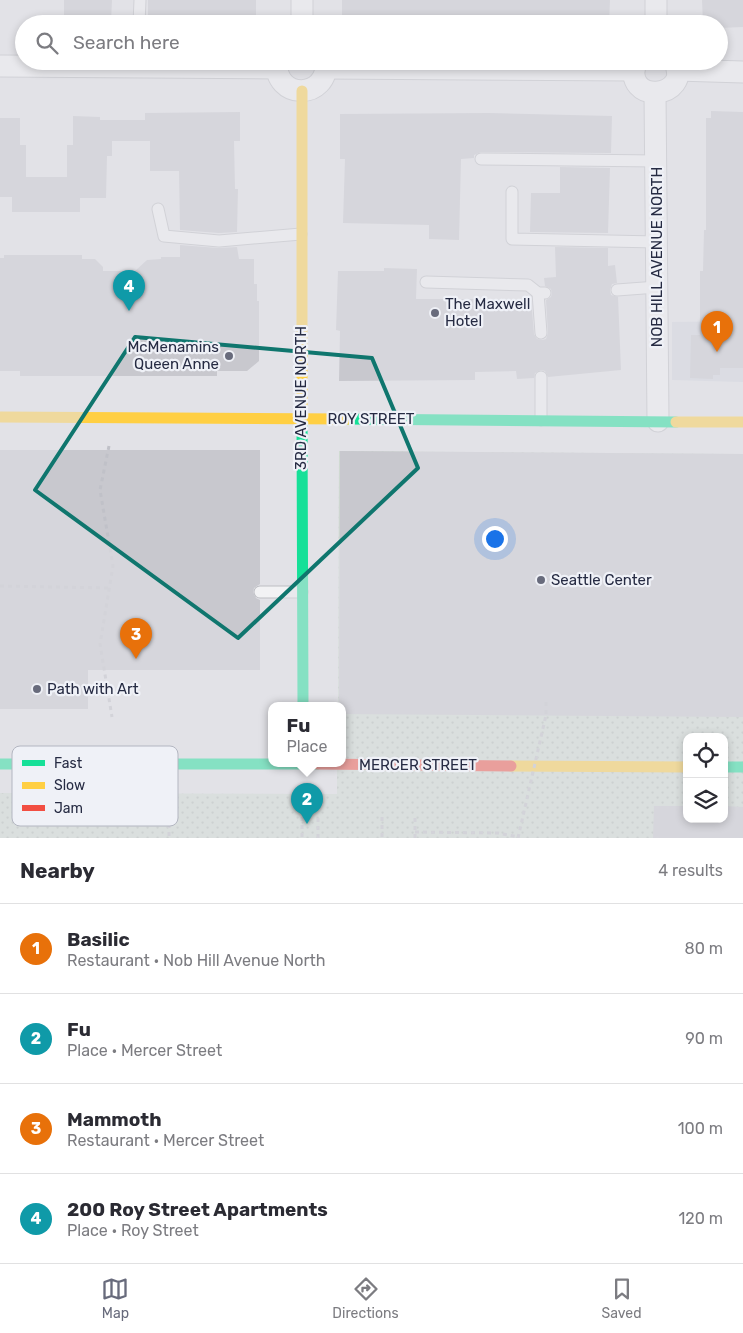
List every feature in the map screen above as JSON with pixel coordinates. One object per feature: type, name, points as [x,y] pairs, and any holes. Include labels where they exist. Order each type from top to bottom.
[{"type":"street","points":[[302,0],[302,15]]},
{"type":"street","points":[[656,0],[656,15]]},
{"type":"street","points":[[0,66],[15,66]]},
{"type":"street","points":[[278,70],[284,84],[291,89],[302,91],[314,88],[320,83],[325,70]]},
{"type":"street","points":[[635,70],[636,81],[640,87],[646,91],[656,93],[666,91],[671,87],[676,80],[676,70]]},
{"type":"street","points":[[721,70],[743,72]]},
{"type":"street","name":"3RD AVENUE NORTH","points":[[302,91],[301,419],[303,702]]},
{"type":"street","name":"NOB HILL AVENUE NORTH","points":[[656,93],[658,421]]},
{"type":"street","name":"ROY STREET","points":[[0,417],[743,422]]},
{"type":"street","name":"MERCER STREET","points":[[178,763],[268,763]]},
{"type":"street","name":"MERCER STREET","points":[[346,763],[683,767]]},
{"type":"street","points":[[728,767],[743,767]]},
{"type":"lane","points":[[139,15],[140,0]]},
{"type":"lane","points":[[481,159],[656,160]]},
{"type":"lane","points":[[512,192],[512,239],[657,242]]},
{"type":"lane","points":[[158,209],[164,236],[219,241],[301,234]]},
{"type":"lane","points":[[426,282],[528,285],[542,293],[541,333]]},
{"type":"lane","points":[[617,290],[657,287]]},
{"type":"lane","points":[[541,378],[541,420]]},
{"type":"lane","points":[[260,592],[302,592]]},
{"type":"path","points":[[109,446],[100,490],[113,566],[100,644],[112,717]]},
{"type":"path","points":[[0,586],[109,588]]},
{"type":"path","points":[[415,832],[498,833],[518,837],[546,715],[546,702]]},
{"type":"path","points":[[302,817],[302,838]]},
{"type":"path","points":[[318,817],[318,838]]},
{"type":"path","points":[[382,817],[382,838]]},
{"type":"path","points":[[415,817],[415,838]]},
{"type":"highlighted area","points":[[135,337],[372,358],[418,468],[238,638],[35,490]]},
{"type":"shaded area","points":[[743,321],[743,382],[672,380],[672,322]]},
{"type":"shaded area","name":"Seattle Center","points":[[339,451],[743,454],[743,838],[0,838],[0,793],[12,793],[12,826],[178,826],[178,794],[337,794],[337,767],[346,767],[346,702],[338,702]]},
{"type":"building","points":[[64,0],[112,0],[111,15],[64,15]]},
{"type":"building","points":[[148,0],[256,0],[256,15],[148,15]]},
{"type":"building","points":[[342,0],[610,0],[609,15],[342,15]]},
{"type":"building","points":[[702,0],[743,0],[743,27],[728,28],[728,15],[703,15]]},
{"type":"building","points":[[711,111],[743,112],[743,368],[720,368],[720,375],[713,375],[713,379],[690,378],[691,335],[700,335],[700,271],[703,271],[704,230],[706,230],[706,118],[711,118]]},
{"type":"building","points":[[240,112],[240,141],[234,141],[235,189],[238,189],[237,232],[219,233],[180,230],[179,171],[150,171],[150,141],[112,141],[112,156],[107,156],[106,198],[80,198],[80,212],[12,212],[12,197],[0,197],[0,118],[20,118],[20,145],[26,145],[26,177],[67,177],[67,145],[73,145],[73,116],[100,117],[100,120],[145,120],[145,113]]},
{"type":"building","points":[[488,113],[612,116],[611,153],[481,152],[474,155],[474,158],[461,159],[459,240],[429,239],[429,225],[343,223],[345,159],[340,159],[340,114]]},
{"type":"building","points":[[560,167],[610,168],[608,233],[530,232],[531,193],[560,193]]},
{"type":"building","points":[[180,245],[218,248],[237,247],[239,259],[254,259],[254,284],[257,284],[257,301],[259,301],[259,361],[247,371],[217,371],[217,376],[20,376],[20,371],[0,371],[0,258],[4,258],[4,255],[82,255],[82,259],[95,259],[103,267],[103,271],[135,271],[147,260],[161,259],[161,257],[180,257]]},
{"type":"building","name":"The Maxwell Hotel","points":[[555,247],[608,248],[608,266],[615,265],[617,283],[612,284],[610,290],[611,295],[618,297],[621,370],[548,377],[545,371],[541,370],[535,373],[534,378],[517,379],[516,371],[475,372],[475,380],[339,381],[340,331],[336,330],[338,271],[384,271],[384,268],[417,269],[416,299],[531,299],[534,334],[537,339],[542,340],[546,339],[548,333],[546,300],[551,297],[552,293],[551,289],[545,286],[544,278],[556,277]]},
{"type":"building","points":[[0,450],[260,450],[260,584],[254,588],[253,592],[256,598],[260,600],[260,670],[88,670],[88,709],[0,709]]},
{"type":"building","name":"Seattle Center","points":[[340,451],[743,454],[743,717],[346,714],[346,702],[339,702]]},
{"type":"building","points":[[654,806],[683,806],[683,823],[728,823],[728,806],[743,807],[743,838],[653,838]]},
{"type":"traffic: fast","points":[[349,419],[676,422]]},
{"type":"traffic: fast","points":[[302,421],[303,702]]},
{"type":"traffic: fast","points":[[0,764],[12,764]]},
{"type":"traffic: fast","points":[[178,764],[268,764]]},
{"type":"traffic: fast","points":[[728,767],[743,767]]},
{"type":"traffic: slow","points":[[302,91],[302,421]]},
{"type":"traffic: slow","points":[[0,417],[349,419]]},
{"type":"traffic: slow","points":[[676,422],[743,422]]},
{"type":"traffic: slow","points":[[511,766],[683,767]]},
{"type":"traffic: jam","points":[[346,764],[511,766]]},
{"type":"place","name":"200 Roy Street Apartments","points":[[129,311]]},
{"type":"place","name":"The Maxwell Hotel","points":[[435,313]]},
{"type":"place","name":"Basilic","points":[[717,352]]},
{"type":"place","name":"McMenamins Queen Anne","points":[[229,356]]},
{"type":"place","name":"Seattle Center","points":[[541,580]]},
{"type":"place","name":"Mammoth","points":[[136,659]]},
{"type":"place","name":"Path with Art","points":[[37,689]]},
{"type":"place","name":"Fu","points":[[307,824]]}]
